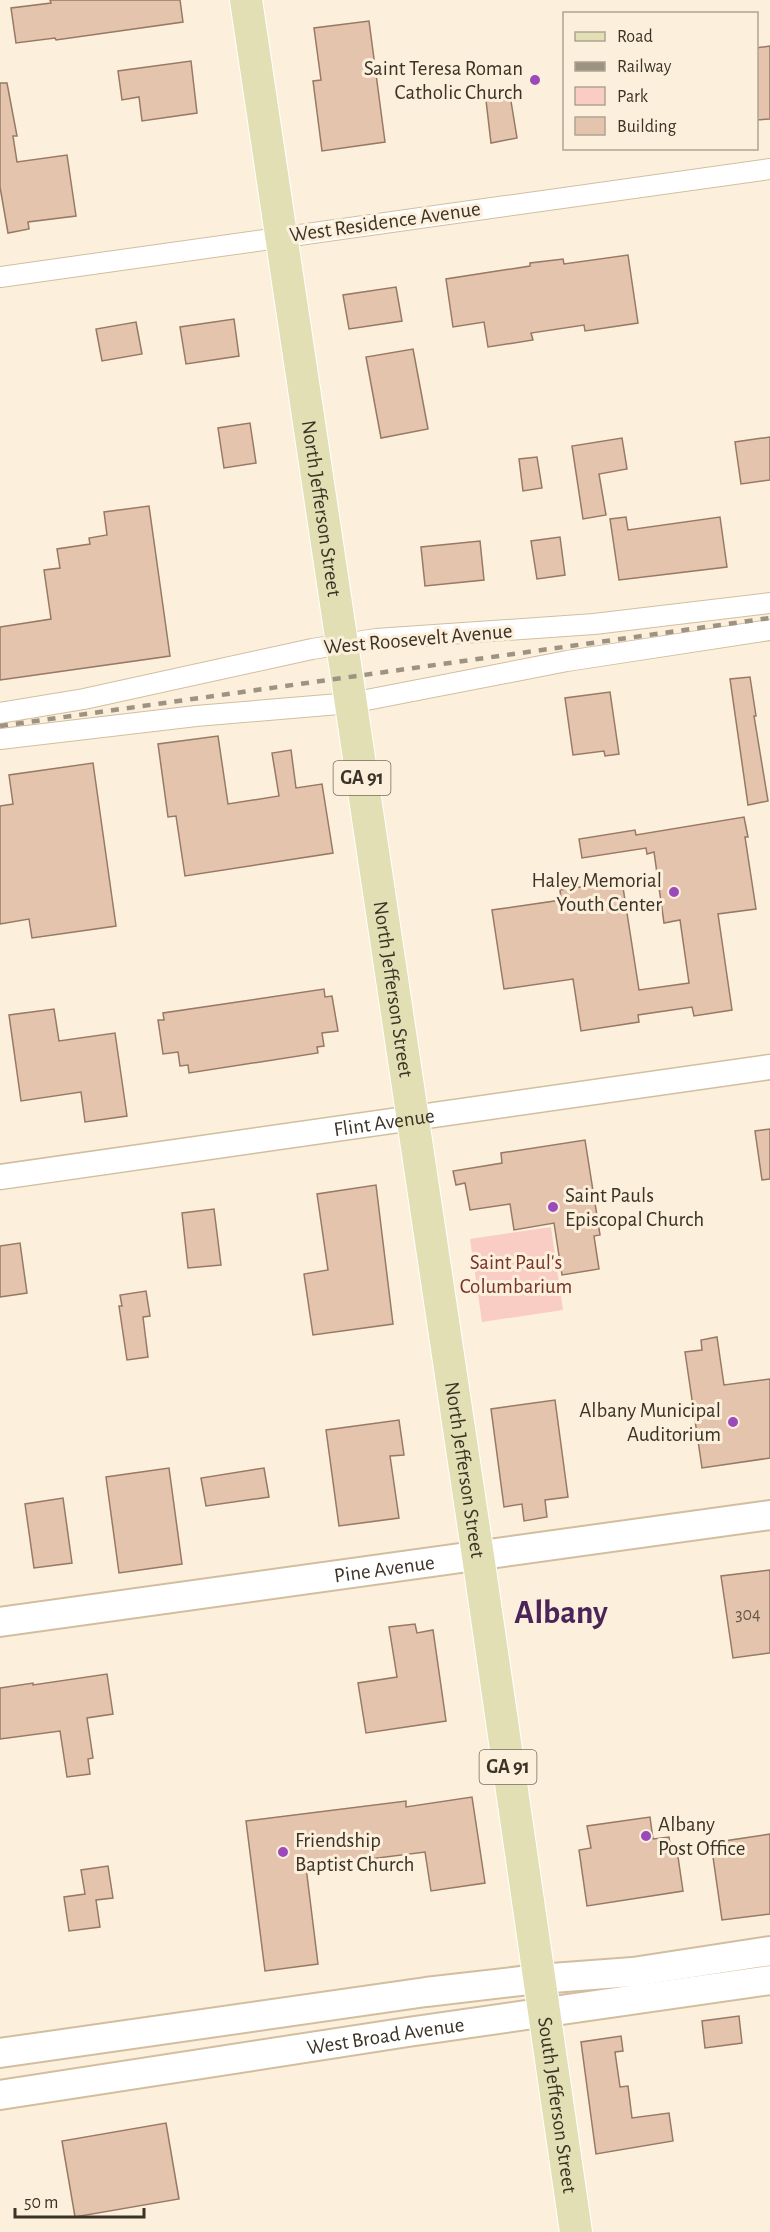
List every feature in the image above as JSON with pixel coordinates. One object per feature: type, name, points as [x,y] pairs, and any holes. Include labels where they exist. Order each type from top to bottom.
[{"type":"main road","name":"North Jefferson Street","points":[[246,0],[478,1556],[538,1979]]},
{"type":"main road","name":"Pine Avenue","points":[[0,1622],[770,1515]]},
{"type":"main road","name":"West Broad Avenue","points":[[0,2053],[404,1995],[538,1979],[633,1971],[770,1951]]},
{"type":"main road","name":"South Jefferson Street","points":[[538,1979],[576,2232]]},
{"type":"main road","name":"West Broad Avenue","points":[[0,2095],[408,2032],[770,1980]]},
{"type":"street","name":"West Residence Avenue","points":[[0,277],[770,169]]},
{"type":"street","name":"West Roosevelt Avenue","points":[[0,713],[84,699],[312,649],[384,638],[594,624],[770,603]]},
{"type":"street","name":"West Roosevelt Avenue","points":[[0,739],[196,716],[351,702],[567,661],[770,630]]},
{"type":"street","name":"Flint Avenue","points":[[0,1177],[770,1067]]},
{"type":"green space","name":"Saint Paul's Columbarium","points":[[551,1227],[563,1310],[482,1322],[470,1239]]},
{"type":"building","points":[[50,0],[180,0],[183,22],[56,40],[55,38],[16,43],[11,8],[51,3]]},
{"type":"building","points":[[369,21],[385,142],[322,151],[313,81],[321,80],[314,28]]},
{"type":"building","points":[[770,46],[770,119],[758,120],[758,48]]},
{"type":"building","points":[[191,61],[197,113],[142,121],[139,97],[122,100],[118,71]]},
{"type":"building","points":[[0,83],[7,83],[17,136],[13,136],[17,162],[67,155],[76,216],[28,222],[29,229],[8,233],[0,187]]},
{"type":"building","points":[[509,89],[517,138],[491,143],[485,92]]},
{"type":"building","points":[[628,255],[638,323],[585,331],[584,325],[531,333],[533,340],[488,347],[484,322],[453,327],[446,279],[530,266],[530,263],[563,259],[564,264]]},
{"type":"building","points":[[396,287],[402,321],[349,329],[343,295]]},
{"type":"building","points":[[234,319],[239,356],[186,364],[180,327]]},
{"type":"building","points":[[136,322],[142,354],[102,361],[96,329]]},
{"type":"building","points":[[413,349],[428,429],[381,438],[366,357]]},
{"type":"building","points":[[250,423],[256,463],[224,468],[218,428]]},
{"type":"building","points":[[770,437],[770,480],[741,484],[735,442]]},
{"type":"building","points":[[622,438],[627,469],[599,474],[606,515],[583,519],[572,446]]},
{"type":"building","points":[[537,457],[542,488],[523,491],[519,459]]},
{"type":"building","points":[[149,506],[170,656],[0,680],[0,627],[51,619],[44,570],[60,568],[57,549],[90,544],[89,538],[107,535],[104,512]]},
{"type":"building","points":[[626,517],[628,530],[720,517],[727,567],[619,580],[610,519]]},
{"type":"building","points":[[560,537],[565,575],[537,579],[531,541]]},
{"type":"building","points":[[480,541],[484,580],[425,586],[421,547]]},
{"type":"building","points":[[750,677],[768,801],[748,805],[730,679]]},
{"type":"building","points":[[610,692],[619,754],[605,756],[604,751],[573,755],[565,698]]},
{"type":"building","points":[[218,736],[228,804],[279,796],[272,753],[291,750],[296,788],[322,784],[333,853],[185,876],[176,816],[168,817],[158,744]]},
{"type":"building","points":[[93,763],[116,926],[32,938],[29,919],[0,924],[0,806],[13,804],[9,775]]},
{"type":"building","points":[[744,817],[756,909],[718,914],[732,1010],[694,1016],[692,1007],[638,1015],[639,1022],[581,1031],[573,979],[504,989],[492,910],[561,900],[560,890],[622,881],[639,990],[689,983],[680,920],[664,923],[654,852],[647,854],[646,848],[582,858],[579,839],[635,830],[636,835]]},
{"type":"building","points":[[324,989],[325,997],[332,996],[338,1031],[322,1033],[324,1046],[317,1047],[318,1053],[189,1073],[188,1065],[180,1066],[178,1052],[163,1054],[158,1020],[164,1020],[163,1013]]},
{"type":"building","points":[[54,1009],[59,1041],[115,1033],[127,1116],[85,1122],[81,1092],[21,1101],[9,1015]]},
{"type":"building","points":[[770,1129],[770,1179],[762,1180],[755,1131]]},
{"type":"building","name":"Saint Pauls Episcopal Church","points":[[585,1140],[600,1235],[594,1236],[599,1269],[562,1275],[554,1223],[514,1230],[510,1204],[470,1210],[465,1183],[456,1185],[453,1171],[502,1163],[501,1153]]},
{"type":"building","points":[[376,1185],[393,1324],[313,1335],[304,1274],[328,1270],[317,1194]]},
{"type":"building","points":[[214,1209],[221,1265],[188,1268],[182,1213]]},
{"type":"building","points":[[20,1243],[27,1293],[0,1297],[0,1246]]},
{"type":"building","points":[[146,1291],[150,1316],[143,1317],[148,1357],[127,1360],[119,1306],[122,1306],[120,1295]]},
{"type":"building","name":"Albany Municipal Auditorium","points":[[717,1337],[724,1385],[770,1379],[770,1458],[702,1468],[685,1352],[702,1350],[701,1340]]},
{"type":"building","points":[[555,1400],[568,1497],[545,1500],[547,1517],[524,1521],[522,1504],[504,1507],[491,1409]]},
{"type":"building","points":[[399,1420],[404,1455],[390,1456],[399,1518],[339,1526],[326,1430]]},
{"type":"building","points":[[169,1468],[182,1564],[119,1573],[106,1477]]},
{"type":"building","points":[[264,1468],[269,1497],[206,1506],[201,1478]]},
{"type":"building","points":[[63,1498],[72,1563],[34,1568],[25,1504]]},
{"type":"building","points":[[770,1570],[770,1653],[733,1658],[721,1576]]},
{"type":"building","points":[[415,1624],[417,1633],[433,1630],[446,1721],[366,1733],[358,1683],[397,1677],[389,1627]]},
{"type":"building","points":[[107,1674],[113,1714],[87,1718],[93,1758],[88,1759],[90,1774],[67,1777],[60,1731],[0,1739],[0,1688]]},
{"type":"building","points":[[472,1797],[485,1883],[431,1891],[425,1852],[306,1867],[318,1964],[265,1971],[246,1821],[406,1801],[406,1807]]},
{"type":"building","points":[[650,1817],[653,1839],[669,1837],[671,1851],[677,1850],[683,1891],[587,1906],[579,1850],[591,1848],[587,1826]]},
{"type":"building","points":[[770,1834],[770,1914],[722,1920],[711,1843]]},
{"type":"building","points":[[108,1866],[113,1898],[96,1900],[100,1927],[69,1931],[64,1897],[85,1894],[81,1870]]},
{"type":"building","points":[[739,2016],[742,2043],[705,2048],[702,2021]]},
{"type":"building","points":[[621,2036],[623,2051],[615,2052],[620,2087],[628,2086],[632,2118],[669,2113],[673,2141],[596,2154],[581,2042]]},
{"type":"building","points":[[166,2123],[179,2199],[75,2217],[62,2141]]},
{"type":"railway","points":[[0,726],[770,618]]},
{"type":"place","name":"Saint Teresa Roman Catholic Church","points":[[535,80]]},
{"type":"place","name":"Haley Memorial Youth Center","points":[[674,892]]},
{"type":"place","name":"Saint Pauls Episcopal Church","points":[[553,1207]]},
{"type":"place","name":"Albany Municipal Auditorium","points":[[733,1422]]},
{"type":"place","name":"Albany Post Office","points":[[646,1836]]},
{"type":"place","name":"Friendship Baptist Church","points":[[283,1852]]},
{"type":"district","name":"Albany","points":[[561,1613]]}]
